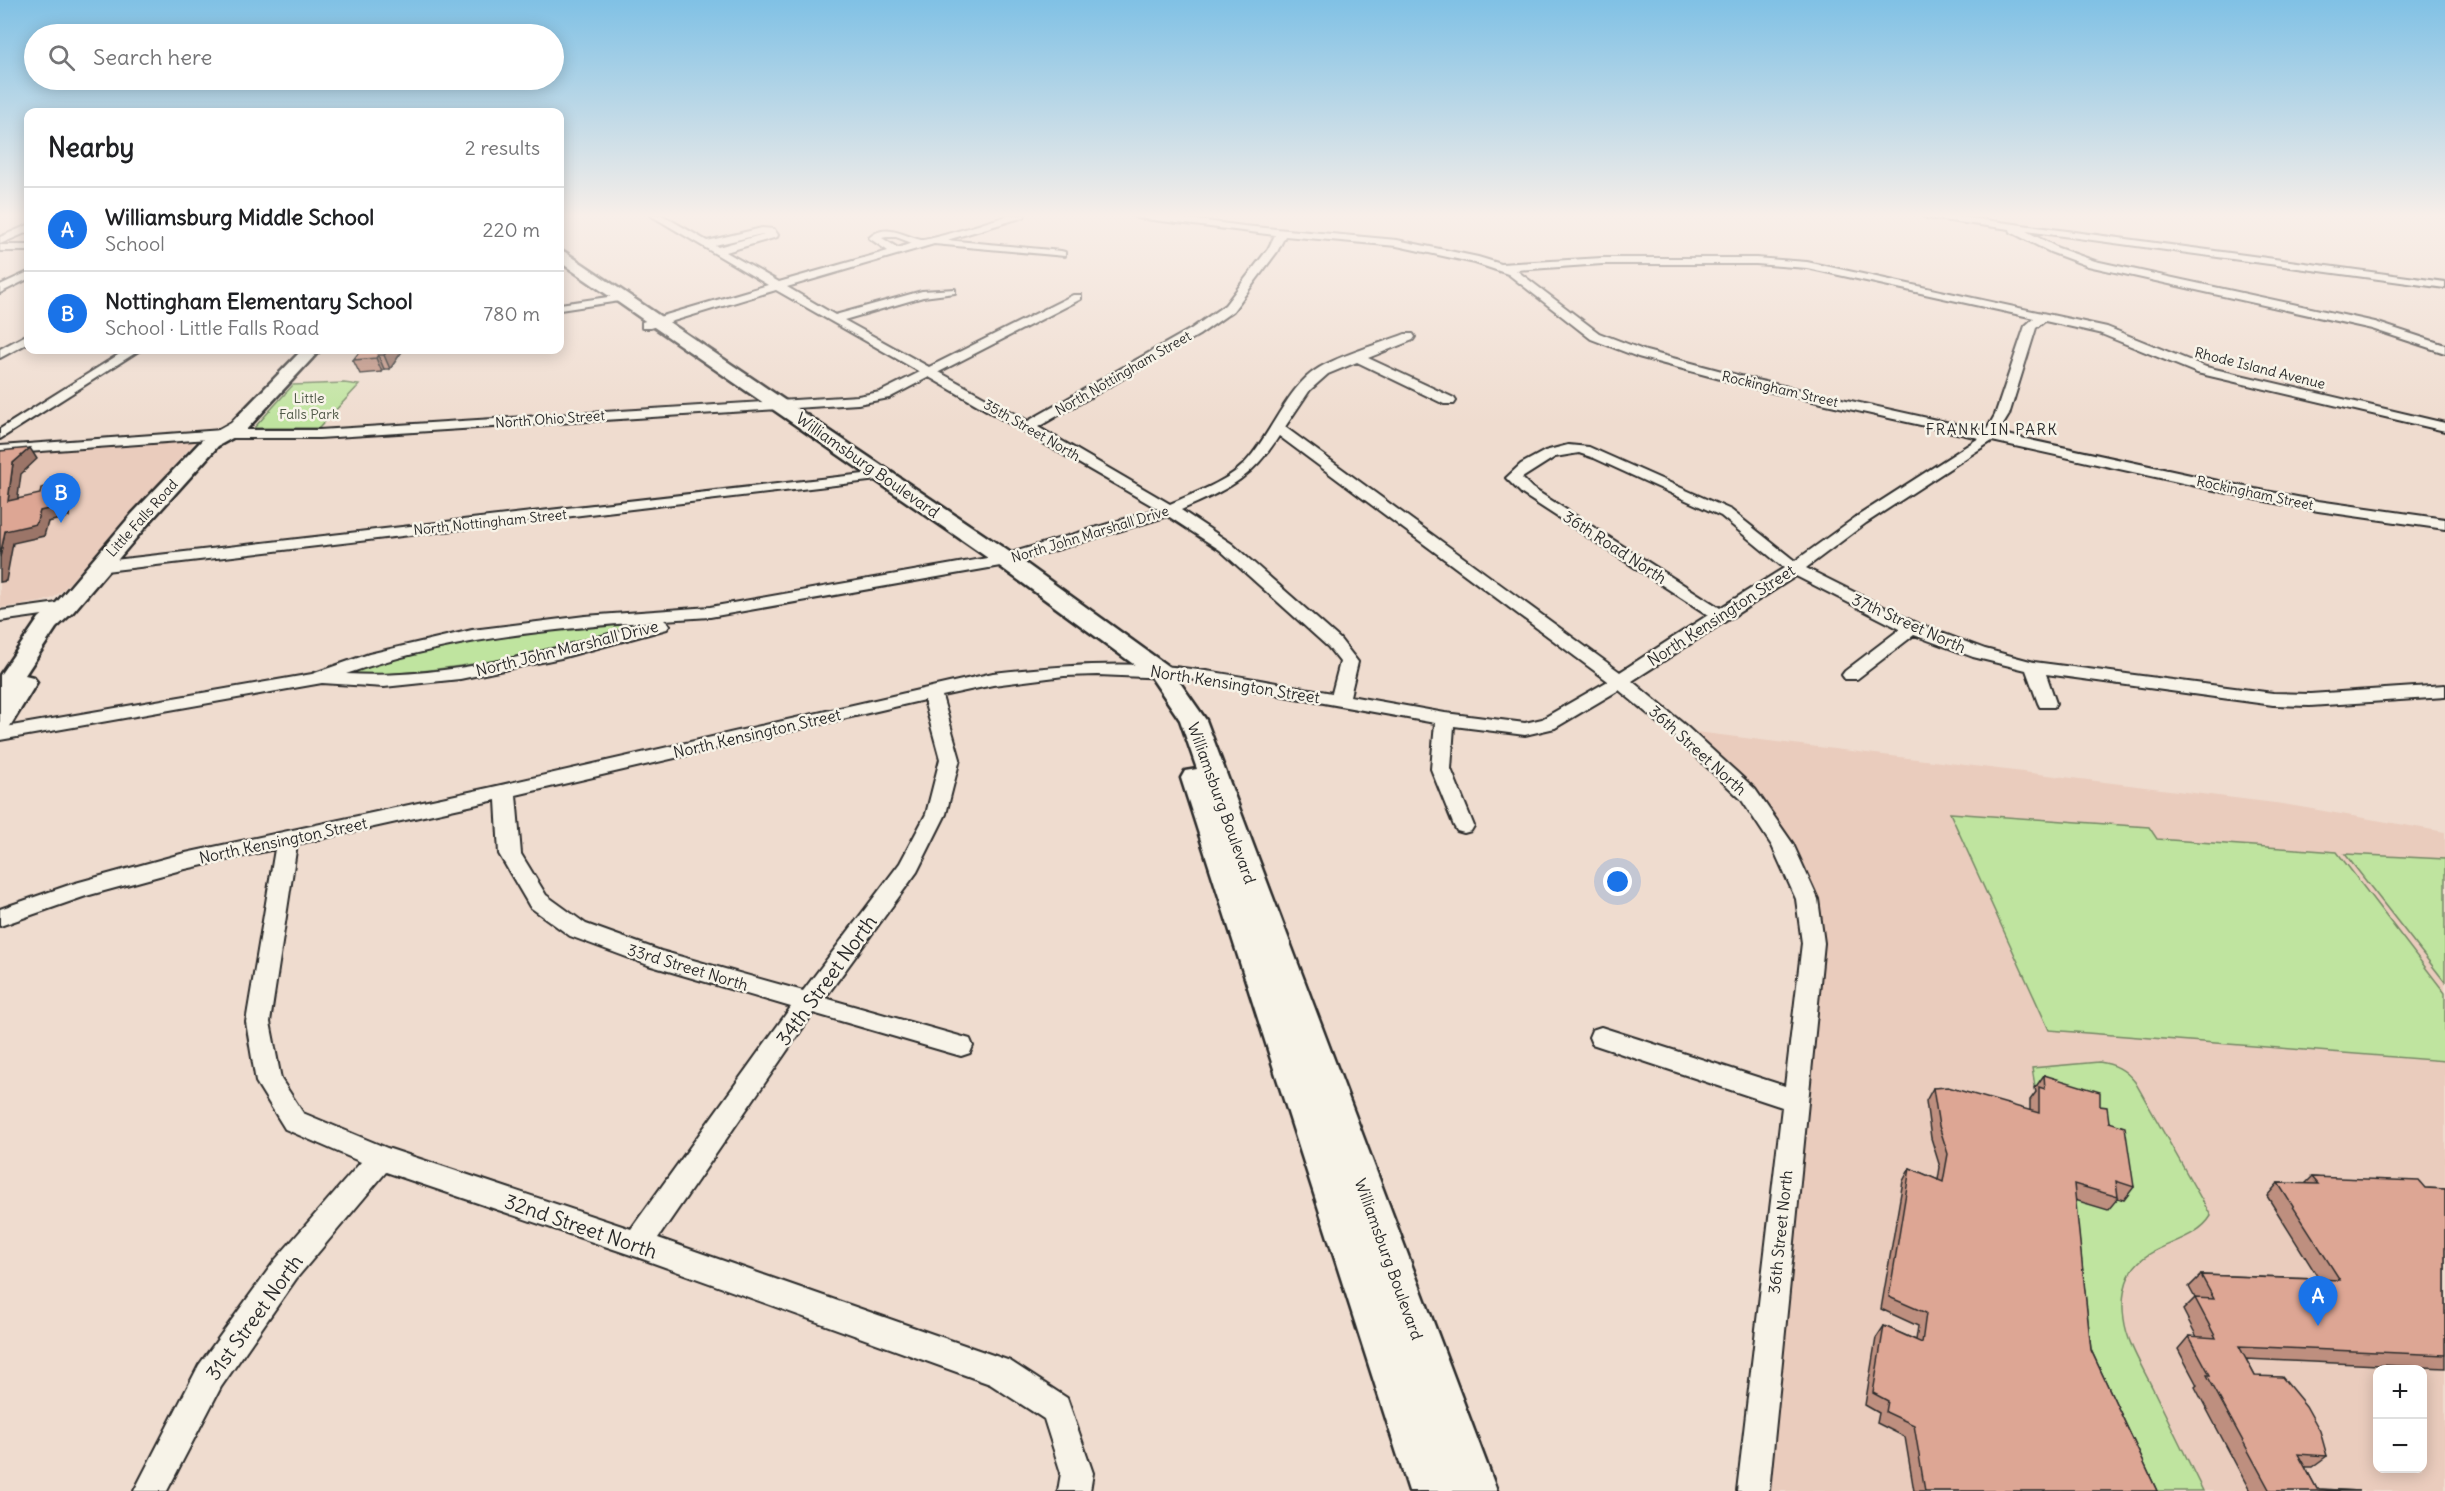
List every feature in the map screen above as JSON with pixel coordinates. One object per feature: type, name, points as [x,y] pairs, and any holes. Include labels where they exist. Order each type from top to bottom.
[{"type":"main road","name":"Williamsburg Boulevard","points":[[590,285],[616,299]]},
{"type":"main road","name":"Williamsburg Boulevard","points":[[598,285],[997,562],[1149,671],[1193,720],[1474,1491]]},
{"type":"main road","name":"Little Falls Road","points":[[222,434],[223,428],[295,354]]},
{"type":"main road","name":"Little Falls Road","points":[[0,694],[48,623],[65,607],[97,567],[211,442],[238,427],[307,354]]},
{"type":"main road","name":"Little Falls Road","points":[[0,722],[64,621],[65,607]]},
{"type":"main road","name":"Williamsburg Boulevard","points":[[1149,671],[1177,725],[1432,1491]]},
{"type":"street","points":[[652,323],[783,285]]},
{"type":"street","name":"North Nottingham Street","points":[[1028,427],[1195,332],[1229,308],[1247,285]]},
{"type":"street","name":"Rockingham Street","points":[[1529,285],[1588,331],[1612,344],[1754,384],[2286,500],[2445,524]]},
{"type":"street","name":"Rhode Island Avenue","points":[[1898,285],[2113,333],[2178,362],[2202,370],[2445,428]]},
{"type":"street","points":[[2186,285],[2375,326],[2445,349]]},
{"type":"street","name":"35th Street North","points":[[778,286],[1028,427],[1170,510],[1226,547],[1334,643],[1349,662],[1340,700]]},
{"type":"street","points":[[834,319],[922,294],[951,291]]},
{"type":"street","name":"North Ohio Street","points":[[0,450],[222,434],[319,434],[858,400],[884,395],[1077,297]]},
{"type":"street","points":[[564,306],[616,299]]},
{"type":"street","name":"North Kensington Street","points":[[0,918],[80,890],[181,862],[287,840],[993,679],[1064,671],[1149,671],[1222,679],[1445,719],[1525,729],[1548,724],[1620,681],[1795,569],[1861,520],[1982,443],[1990,435],[2002,415],[2020,351],[2031,326],[2043,317]]},
{"type":"street","name":"North John Marshall Drive","points":[[316,679],[392,681],[528,661],[710,612],[997,562],[1170,510],[1219,487],[1246,469],[1264,449],[1305,387],[1323,371],[1409,337]]},
{"type":"street","points":[[0,354],[24,340]]},
{"type":"street","points":[[0,435],[128,354]]},
{"type":"street","points":[[1357,357],[1449,400]]},
{"type":"street","name":"36th Street North","points":[[1277,428],[1620,681],[1680,730],[1748,794],[1782,844],[1807,899],[1813,943],[1794,1100],[1754,1491]]},
{"type":"street","name":"36th Road North","points":[[1578,449],[1569,449],[1542,459],[1525,467],[1512,478],[1527,491],[1720,615]]},
{"type":"street","name":"37th Street North","points":[[1578,449],[1642,474],[1725,513],[1795,569],[1912,628],[1978,653],[2034,667],[2273,699],[2310,700],[2445,692]]},
{"type":"street","name":"North Nottingham Street","points":[[97,567],[874,478]]},
{"type":"street","points":[[0,616],[65,607]]},
{"type":"street","name":"North John Marshall Drive","points":[[0,734],[316,679],[375,658],[472,635],[585,621],[710,612]]},
{"type":"street","points":[[1851,675],[1912,628]]},
{"type":"street","points":[[2034,667],[2048,703]]},
{"type":"street","name":"34th Street North","points":[[637,1244],[808,1002],[909,867],[936,814],[950,759],[932,694]]},
{"type":"street","points":[[1445,719],[1441,769],[1464,826]]},
{"type":"street","name":"33rd Street North","points":[[505,790],[510,854],[538,901],[578,930],[656,959],[961,1046]]},
{"type":"street","name":"32nd Street North","points":[[287,840],[258,1022],[269,1082],[294,1121],[381,1158],[637,1244],[999,1372],[1056,1409],[1077,1473],[1074,1491]]},
{"type":"street","points":[[1600,1037],[1794,1100]]},
{"type":"street","name":"31st Street North","points":[[150,1491],[210,1376],[286,1269],[381,1158]]},
{"type":"shaded area","points":[[195,442],[63,590],[53,598],[41,602],[0,608],[0,455]]},
{"type":"shaded area","points":[[1680,730],[2283,804],[2445,832],[2445,1491],[1755,1491],[1813,943],[1782,844]]},
{"type":"green space","name":"Little Falls Park","points":[[344,383],[359,385],[319,428],[254,428],[293,385]]},
{"type":"green space","points":[[647,621],[646,626],[502,659],[430,670],[355,676],[358,667],[412,652],[518,632]]},
{"type":"green space","points":[[1950,813],[2149,827],[2157,839],[2337,852],[2445,993],[2445,1061],[2049,1030]]},
{"type":"green space","points":[[2345,854],[2445,859],[2445,982]]},
{"type":"green space","points":[[2099,1062],[2119,1068],[2135,1082],[2211,1216],[2196,1231],[2155,1251],[2138,1263],[2129,1275],[2123,1305],[2126,1328],[2132,1346],[2203,1491],[2139,1491],[2080,1362],[2032,1068]]},
{"type":"building","points":[[358,354],[385,354],[378,355],[376,358],[353,360]]},
{"type":"building","points":[[30,448],[13,463],[8,501],[40,494],[41,488],[64,483],[62,506],[40,511],[36,524],[5,531],[0,557],[0,451]]},
{"type":"building","points":[[2044,1075],[2100,1092],[2100,1106],[2107,1107],[2109,1122],[2125,1127],[2134,1187],[2116,1181],[2118,1197],[2074,1184],[2091,1350],[2157,1491],[1925,1491],[1914,1425],[1886,1412],[1888,1401],[1873,1393],[1884,1326],[1922,1343],[1926,1313],[1889,1297],[1910,1168],[1943,1182],[1948,1154],[1939,1126],[1933,1088],[1948,1087],[2039,1113],[2039,1087],[2045,1089]]},
{"type":"building","points":[[2312,1177],[2419,1181],[2425,1188],[2445,1189],[2445,1355],[2239,1346],[2255,1376],[2282,1377],[2306,1406],[2320,1431],[2327,1456],[2298,1454],[2317,1489],[2360,1491],[2270,1491],[2207,1375],[2210,1375],[2189,1336],[2216,1338],[2195,1298],[2214,1299],[2201,1275],[2340,1280],[2278,1183],[2318,1184]]},
{"type":"place","name":"Nottingham Elementary School","points":[[61,523]]},
{"type":"place","name":"Williamsburg Middle School","points":[[2318,1326]]},
{"type":"district","name":"FRANKLIN PARK","points":[[1992,429]]}]
